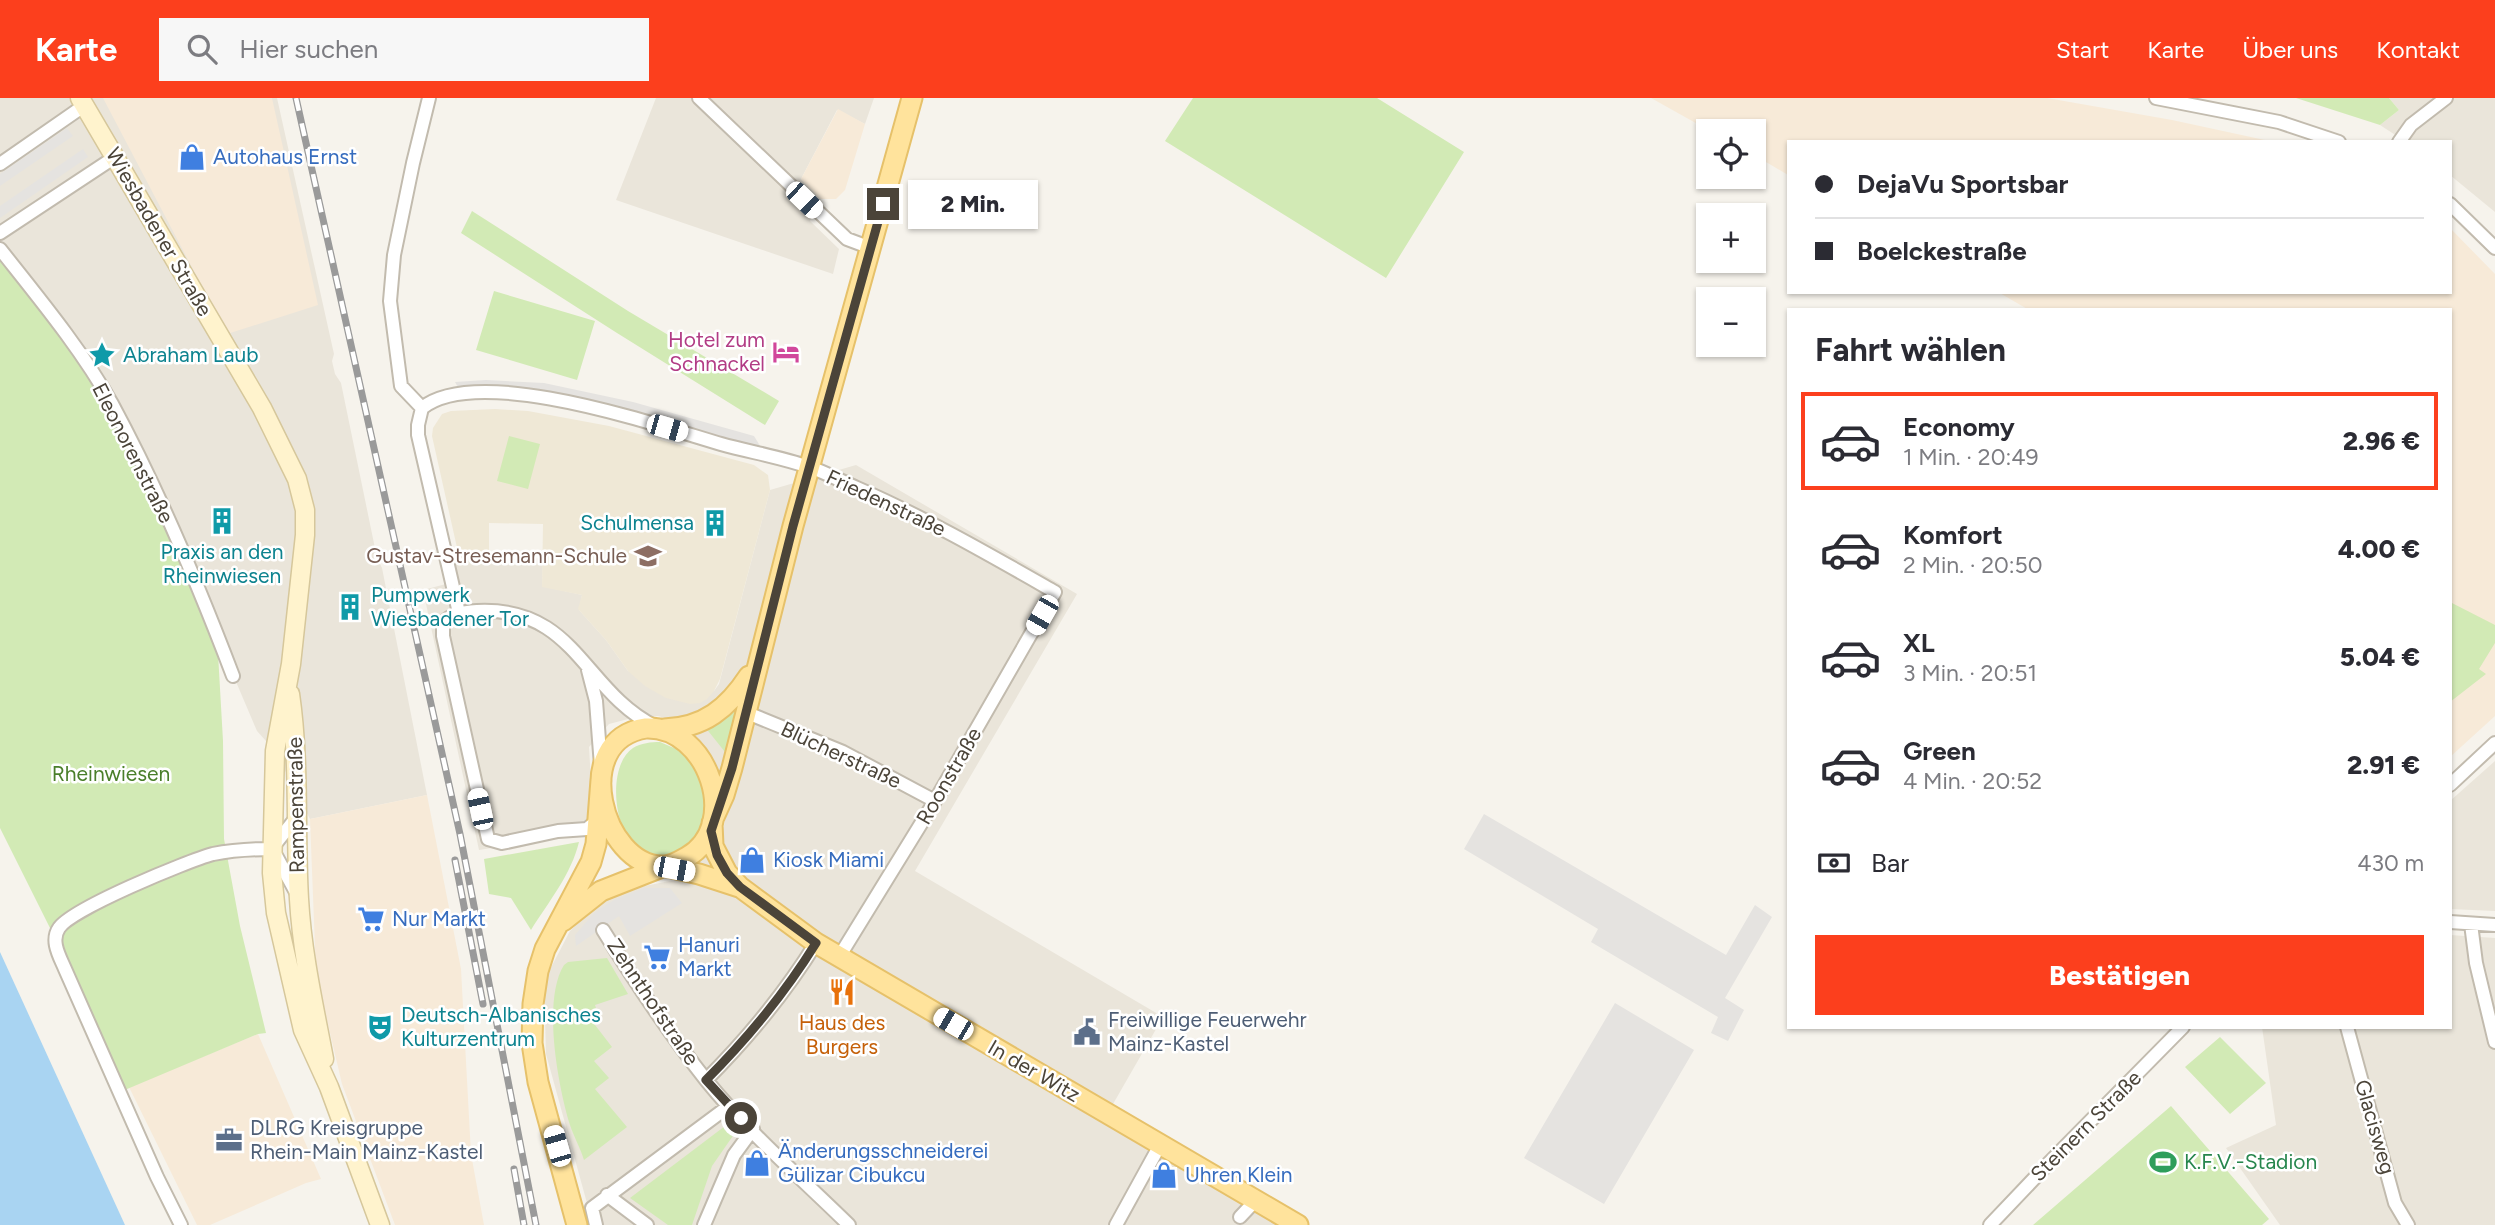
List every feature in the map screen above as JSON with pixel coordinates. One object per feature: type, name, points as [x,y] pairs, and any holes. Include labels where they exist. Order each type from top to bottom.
[{"type":"main road","points":[[560,924],[601,891],[693,853],[702,845],[724,795],[793,526],[912,98]]},
{"type":"main road","name":"Wiesbadener Straße","points":[[83,102],[262,408],[297,479],[305,510],[305,535],[288,685]]},
{"type":"main road","points":[[577,1225],[538,1082],[532,1026],[538,971],[545,948],[591,862],[605,758],[615,742],[638,730],[697,724],[715,714],[739,692],[759,660]]},
{"type":"main road","name":"Rampenstraße","points":[[288,685],[295,727],[299,898],[306,963],[329,1087]]},
{"type":"main road","name":"Rampenstraße","points":[[288,685],[275,751],[272,849],[276,913],[303,1030],[329,1087],[380,1225]]},
{"type":"main road","points":[[660,729],[682,740],[699,756],[706,768],[714,794],[713,820]]},
{"type":"main road","points":[[601,777],[606,810],[619,842],[635,858],[663,866]]},
{"type":"main road","name":"In der Witz","points":[[713,820],[712,837],[717,855],[727,873],[740,887],[816,943],[1298,1225]]},
{"type":"main road","name":"In der Witz","points":[[663,866],[740,887]]},
{"type":"street","points":[[429,98],[394,254],[390,302],[401,386],[422,408],[418,435],[459,613]]},
{"type":"street","points":[[699,98],[830,225],[847,239],[871,248]]},
{"type":"street","points":[[2156,98],[2279,122],[2333,140]]},
{"type":"street","points":[[2400,140],[2411,125],[2446,98]]},
{"type":"street","points":[[0,164],[83,102]]},
{"type":"street","points":[[0,233],[115,157]]},
{"type":"street","points":[[2452,206],[2495,248]]},
{"type":"street","name":"Eleonorenstraße","points":[[0,249],[63,330],[111,402],[157,496],[233,676]]},
{"type":"street","name":"Friedenstraße","points":[[422,408],[441,397],[457,394],[501,394],[562,401],[608,411],[809,467],[883,499],[964,540],[1055,592]]},
{"type":"street","name":"Roonstraße","points":[[839,957],[935,801],[1055,592]]},
{"type":"street","points":[[598,820],[587,829],[558,831],[502,843],[488,839],[443,636],[443,624],[459,613],[492,611],[527,617],[552,630],[627,707],[660,729]]},
{"type":"street","points":[[583,661],[593,684],[601,777]]},
{"type":"street","name":"Blücherstraße","points":[[745,712],[843,752],[935,801]]},
{"type":"street","points":[[2452,783],[2495,743]]},
{"type":"street","points":[[296,818],[272,849],[299,898]]},
{"type":"street","name":"Rampenstraße","points":[[181,1225],[56,949],[57,932],[60,926],[77,912],[188,861],[234,850],[272,849]]},
{"type":"street","points":[[2452,922],[2495,925]]},
{"type":"street","points":[[2471,924],[2476,962],[2495,1042]]},
{"type":"street","name":"Zehnthofstraße","points":[[603,930],[645,998],[706,1080],[849,1225]]},
{"type":"street","points":[[706,1080],[738,1048],[794,980],[816,943]]},
{"type":"street","name":"Steinern Straße","points":[[1990,1225],[2181,1029]]},
{"type":"street","name":"Glacisweg","points":[[2348,1029],[2395,1202],[2408,1225]]},
{"type":"street","points":[[596,1225],[592,1208],[729,1106]]},
{"type":"street","points":[[704,1225],[734,1155],[753,1129]]},
{"type":"street","points":[[1116,1225],[1160,1145]]},
{"type":"street","points":[[607,1195],[648,1225]]},
{"type":"street","points":[[1240,1217],[1255,1200]]},
{"type":"shaded area","points":[[0,98],[277,98],[334,354],[332,361],[335,374],[341,383],[377,558],[382,568],[427,795],[310,819],[275,751],[257,731],[157,496],[0,249]]},
{"type":"shaded area","points":[[103,98],[272,98],[318,305],[227,334]]},
{"type":"shaded area","points":[[656,98],[874,98],[865,124],[837,110],[801,179],[821,199],[810,221],[839,249],[833,274],[616,200]]},
{"type":"shaded area","points":[[1651,98],[2047,98],[2265,140],[1787,140],[1787,174],[1766,162],[1766,119],[1696,119],[1696,123]]},
{"type":"shaded area","points":[[2389,98],[2495,98],[2495,212],[2452,177],[2452,140],[2403,140],[2380,125],[2399,110]]},
{"type":"shaded area","points":[[838,109],[865,124],[845,190],[836,199],[821,199],[801,179]]},
{"type":"shaded area","points":[[67,128],[73,136],[0,186],[0,174]]},
{"type":"shaded area","points":[[83,149],[88,157],[0,218],[0,206]]},
{"type":"shaded area","points":[[2452,230],[2495,274],[2495,716],[2452,755],[2452,308],[2026,308],[2001,294],[2452,294]]},
{"type":"shaded area","points":[[486,380],[544,383],[633,402],[754,436],[762,449],[638,415],[460,391],[455,382]]},
{"type":"shaded area","name":"Gustav-Stresemann-Schule","points":[[451,411],[528,411],[609,426],[754,465],[768,475],[770,490],[720,679],[707,699],[690,704],[666,698],[645,686],[628,671],[606,640],[578,609],[582,595],[542,587],[543,524],[489,523],[489,552],[478,553],[478,560],[460,561],[432,436],[433,428],[442,414]]},
{"type":"shaded area","points":[[856,465],[1077,594],[915,871],[1163,1017],[1105,1118],[1279,1225],[593,1225],[546,1054],[544,981],[570,931],[599,903],[634,888],[675,880],[721,840],[733,782],[720,778],[711,755],[679,722],[658,716],[632,718],[609,724],[589,747],[593,814],[591,832],[479,850],[423,590],[446,584],[438,553],[460,561],[543,558],[542,586],[582,595],[579,610],[606,640],[628,671],[714,691],[719,684],[770,490]]},
{"type":"shaded area","points":[[2495,761],[2495,911],[2452,909],[2452,799]]},
{"type":"shaded area","points":[[427,795],[461,969],[471,1154],[484,1225],[395,1225],[342,1084],[316,973],[310,819]]},
{"type":"shaded area","points":[[1484,814],[1726,955],[1755,905],[1772,917],[1725,998],[1744,1010],[1728,1041],[1711,1033],[1718,1017],[1591,942],[1598,929],[1464,849]]},
{"type":"shaded area","points":[[644,888],[670,888],[682,903],[630,936],[619,916],[576,946],[575,935],[594,913],[614,900]]},
{"type":"shaded area","points":[[2452,935],[2495,938],[2495,1225],[2280,1225],[2226,1148],[2276,1125],[2262,1029],[2452,1029]]},
{"type":"shaded area","points":[[1615,1003],[1694,1050],[1604,1204],[1524,1158]]},
{"type":"shaded area","name":"DLRG Kreisgruppe Rhein-Main Mainz-Kastel","points":[[258,1034],[321,1179],[210,1225],[197,1225],[129,1087]]},
{"type":"green space","points":[[1193,98],[1377,98],[1464,152],[1386,278],[1165,141]]},
{"type":"green space","points":[[2296,98],[2389,98],[2399,110],[2380,125]]},
{"type":"green space","points":[[472,211],[628,311],[779,401],[765,425],[461,233]]},
{"type":"green space","name":"Rheinwiesen","points":[[0,249],[111,402],[217,636],[223,741],[224,839],[240,926],[266,1033],[120,1092],[59,946],[0,828]]},
{"type":"green space","points":[[494,291],[595,321],[577,380],[476,350]]},
{"type":"green space","points":[[509,436],[540,444],[528,489],[497,481]]},
{"type":"green space","points":[[2452,603],[2495,625],[2495,643],[2479,669],[2486,674],[2452,700]]},
{"type":"green space","points":[[734,702],[741,705],[729,757],[705,727]]},
{"type":"green space","points":[[660,742],[681,751],[701,774],[707,815],[694,843],[669,858],[642,851],[632,843],[619,817],[616,801],[616,785],[624,757],[636,746]]},
{"type":"green space","points":[[579,842],[565,877],[531,930],[511,898],[489,894],[484,859]]},
{"type":"green space","points":[[607,958],[628,994],[595,1005],[596,1008],[585,1012],[612,1047],[594,1061],[609,1078],[595,1089],[627,1127],[584,1160],[570,1125],[561,1088],[554,1043],[554,999],[557,980],[564,965],[568,962]]},
{"type":"green space","points":[[2220,1037],[2266,1083],[2230,1114],[2185,1067]]},
{"type":"green space","name":"K.F.V.-Stadion","points":[[2171,1106],[2269,1219],[2262,1225],[2033,1225]]},
{"type":"green space","points":[[729,1123],[737,1130],[712,1166],[692,1225],[668,1225],[630,1198]]},
{"type":"water","points":[[0,952],[125,1225],[0,1225]]},
{"type":"railway","points":[[296,98],[460,834],[536,1225]]},
{"type":"railway","points":[[455,860],[483,1004]]},
{"type":"railway","points":[[514,1169],[524,1225]]},
{"type":"place","name":"Autohaus Ernst","points":[[192,157]]},
{"type":"place","name":"Hotel zum Schnackel","points":[[786,352]]},
{"type":"place","name":"Abraham Laub","points":[[102,355]]},
{"type":"place","name":"Praxis an den Rheinwiesen","points":[[222,521]]},
{"type":"place","name":"Schulmensa","points":[[715,523]]},
{"type":"place","name":"Gustav-Stresemann-Schule","points":[[648,556]]},
{"type":"place","name":"Pumpwerk Wiesbadener Tor","points":[[350,607]]},
{"type":"place","name":"Kiosk Miami","points":[[752,860]]},
{"type":"place","name":"Nur Markt","points":[[371,919]]},
{"type":"place","name":"Hanuri Markt","points":[[657,957]]},
{"type":"place","name":"Haus des Burgers","points":[[842,992]]},
{"type":"place","name":"Deutsch-Albanisches Kulturzentrum","points":[[380,1027]]},
{"type":"place","name":"Freiwillige Feuerwehr Mainz-Kastel","points":[[1087,1032]]},
{"type":"place","name":"DLRG Kreisgruppe Rhein-Main Mainz-Kastel","points":[[229,1140]]},
{"type":"place","name":"K.F.V.-Stadion","points":[[2163,1162]]},
{"type":"place","name":"Änderungsschneiderei Gülizar Cibukcu","points":[[757,1163]]},
{"type":"place","name":"Uhren Klein","points":[[1164,1175]]},
{"type":"route","points":[[741,1118],[706,1080],[738,1048],[794,980],[816,943],[740,887],[727,873],[713,846],[712,823],[732,768],[793,526],[883,204]]}]
